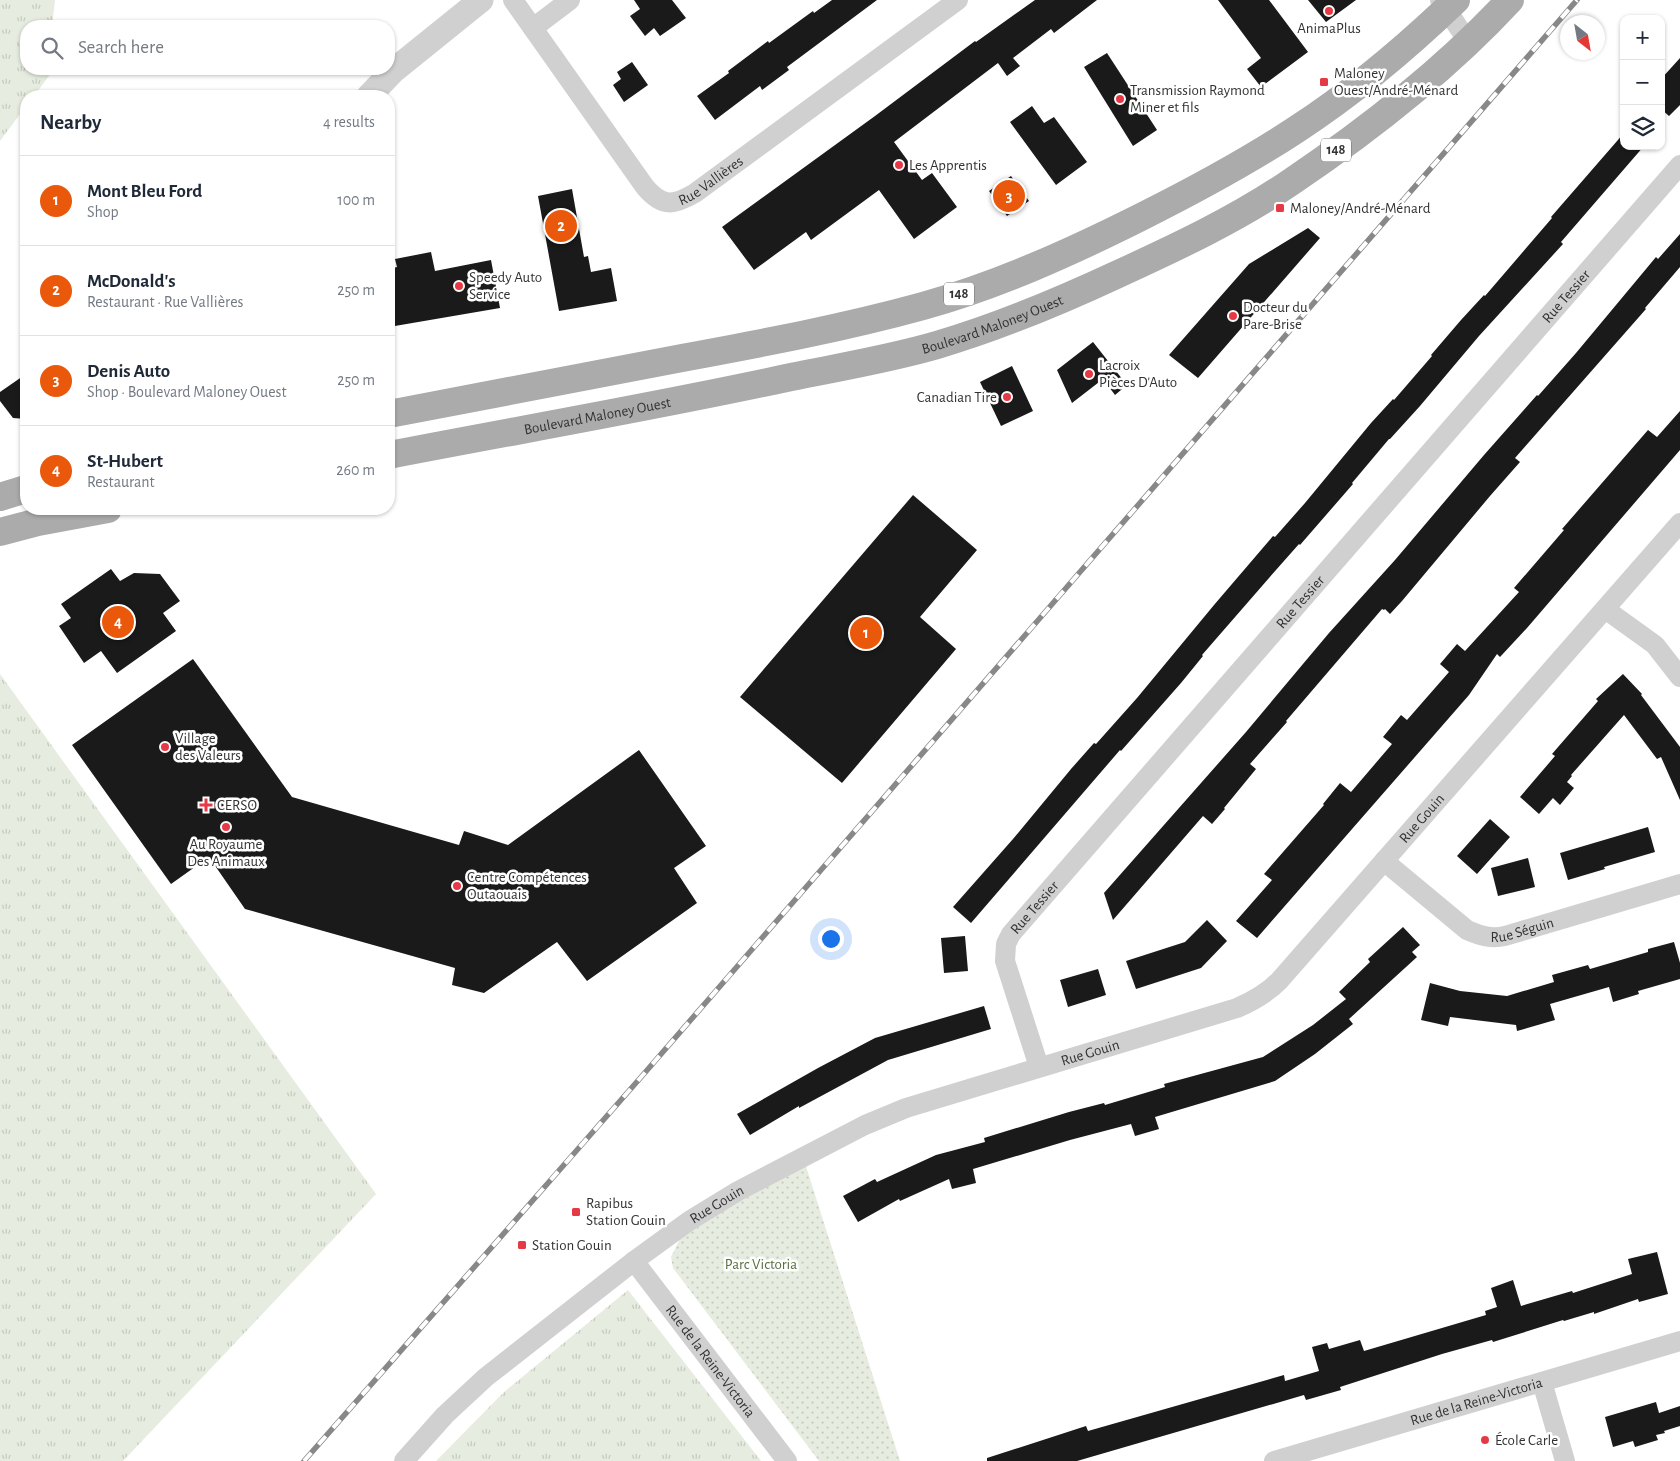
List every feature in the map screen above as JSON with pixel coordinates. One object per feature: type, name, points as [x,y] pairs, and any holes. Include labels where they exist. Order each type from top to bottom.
[{"type":"main road","name":"Boulevard Maloney Ouest","points":[[395,453],[739,388],[882,358],[935,345],[1007,322],[1150,260],[1233,217],[1290,183],[1402,100],[1469,42],[1510,0]]},
{"type":"main road","name":"148","points":[[395,413],[784,339],[858,323],[925,305],[1008,277],[1061,256],[1147,214],[1212,180],[1297,129],[1372,74],[1448,3]]},
{"type":"main road","points":[[0,497],[20,491]]},
{"type":"main road","points":[[0,532],[76,515]]},
{"type":"street","points":[[395,69],[481,0]]},
{"type":"street","name":"Rue Vallières","points":[[513,0],[645,187],[661,201],[671,204],[683,200],[694,193],[958,0]]},
{"type":"street","points":[[532,28],[570,0]]},
{"type":"street","points":[[1448,3],[1469,42]]},
{"type":"street","points":[[375,90],[389,75]]},
{"type":"street","name":"Rue Tessier","points":[[1039,1067],[1005,961],[1006,944],[1010,934],[1680,165]]},
{"type":"street","name":"Rue Gouin","points":[[404,1461],[445,1414],[486,1377],[689,1221],[738,1191],[866,1124],[906,1108],[1237,1008],[1260,997],[1279,981],[1680,523]]},
{"type":"street","points":[[1605,608],[1655,645],[1680,677]]},
{"type":"street","name":"Rue Séguin","points":[[1384,861],[1467,930],[1493,938],[1680,884]]},
{"type":"street","name":"Rue de la Reine-Victoria","points":[[634,1262],[787,1461]]},
{"type":"street","name":"Rue de la Reine-Victoria","points":[[1274,1461],[1680,1341]]},
{"type":"street","points":[[1542,1382],[1565,1461]]},
{"type":"green space","points":[[0,0],[55,0],[53,20],[20,20],[20,75],[50,75],[38,90],[20,90],[20,114],[0,141]]},
{"type":"green space","points":[[0,674],[376,1194],[123,1461],[0,1461]]},
{"type":"green space","name":"Parc Victoria","points":[[803,1157],[900,1461],[819,1461],[673,1268],[671,1257],[689,1221]]},
{"type":"green space","points":[[628,1290],[761,1461],[436,1461],[504,1392]]},
{"type":"building","points":[[634,0],[672,0],[686,18],[660,36],[654,28],[645,36],[630,16],[640,9]]},
{"type":"building","points":[[832,0],[877,0],[787,67],[789,70],[762,90],[760,86],[715,120],[697,96],[768,41],[769,43],[813,11],[814,13]]},
{"type":"building","points":[[1035,0],[1097,0],[1054,33],[1051,29],[1013,58],[1020,66],[1007,76],[998,63],[894,142],[922,180],[932,173],[957,207],[914,239],[879,190],[811,240],[806,232],[754,270],[722,227],[975,41]]},
{"type":"building","points":[[1218,0],[1269,0],[1308,52],[1261,87],[1247,69],[1261,58]]},
{"type":"building","name":"AnimaPlus","points":[[1308,0],[1356,0],[1326,22]]},
{"type":"building","name":"Transmission Raymond Miner et fils","points":[[1107,53],[1157,130],[1133,146],[1084,67]]},
{"type":"building","points":[[1680,58],[1680,105],[1669,116],[1665,112],[1665,75]]},
{"type":"building","points":[[632,62],[648,85],[624,102],[613,85],[621,79],[617,72]]},
{"type":"building","points":[[1032,106],[1044,123],[1054,117],[1087,162],[1056,185],[1010,122]]},
{"type":"building","points":[[1620,138],[1620,150],[1641,150],[1561,242],[1563,244],[1389,439],[1353,484],[1269,578],[1202,655],[1181,683],[1120,750],[971,923],[953,907],[1071,769],[1137,698],[1273,536],[1275,537],[1305,503],[1371,423],[1394,400],[1461,320],[1485,296]]},
{"type":"building","points":[[1011,176],[1029,201],[1007,216],[989,191]]},
{"type":"building","points":[[572,189],[584,257],[588,256],[591,272],[611,268],[617,301],[559,311],[538,196]]},
{"type":"building","points":[[1308,228],[1320,238],[1198,378],[1169,355],[1249,264]]},
{"type":"building","points":[[1680,234],[1680,267],[1646,309],[1515,458],[1520,462],[1402,601],[1390,614],[1385,609],[1382,609],[1286,721],[1250,764],[1256,769],[1212,824],[1203,816],[1113,920],[1104,893],[1246,732],[1329,633],[1395,560],[1484,455],[1576,353],[1656,257],[1658,259]]},
{"type":"building","points":[[431,252],[435,271],[491,260],[500,308],[395,326],[395,268],[397,267],[395,259]]},
{"type":"building","name":"Lacroix Pièces D'Auto","points":[[1093,342],[1127,385],[1115,395],[1103,379],[1072,403],[1057,370]]},
{"type":"building","name":"Canadian Tire","points":[[1012,366],[1033,411],[1001,426],[980,382]]},
{"type":"building","points":[[20,378],[20,419],[13,418],[0,401],[0,392]]},
{"type":"building","points":[[1680,411],[1680,450],[1527,628],[1500,657],[1497,654],[1469,695],[1257,938],[1236,921],[1272,880],[1264,874],[1324,805],[1340,783],[1351,792],[1392,744],[1383,737],[1401,715],[1407,720],[1449,672],[1440,664],[1457,644],[1465,651],[1519,592],[1514,588],[1564,530],[1562,529],[1648,430],[1657,437]]},
{"type":"building","points":[[913,495],[977,550],[920,617],[956,649],[842,783],[740,697]]},
{"type":"building","points":[[111,569],[120,581],[134,573],[160,574],[180,601],[163,613],[176,631],[117,673],[101,651],[84,663],[59,626],[71,618],[61,604]]},
{"type":"building","name":"Centre Compétences Outaouais","points":[[193,659],[292,797],[459,845],[464,831],[508,845],[639,750],[706,846],[674,868],[697,903],[587,981],[557,942],[484,993],[452,985],[455,968],[245,909],[209,857],[171,884],[72,745]]},
{"type":"building","points":[[1623,674],[1642,694],[1680,747],[1680,800],[1661,757],[1657,759],[1624,715],[1571,775],[1567,782],[1574,788],[1560,805],[1553,798],[1539,814],[1520,797],[1555,756],[1552,754],[1598,701],[1596,699]]},
{"type":"building","points":[[1490,819],[1510,837],[1477,874],[1457,856]]},
{"type":"building","points":[[1648,827],[1655,852],[1568,880],[1560,853]]},
{"type":"building","points":[[1528,858],[1535,887],[1498,896],[1491,868]]},
{"type":"building","points":[[1207,920],[1227,941],[1201,968],[1136,989],[1126,961],[1185,942]]},
{"type":"building","points":[[1403,927],[1420,945],[1412,952],[1417,957],[1349,1019],[1353,1024],[1315,1054],[1275,1081],[1155,1117],[1159,1129],[1135,1136],[1131,1124],[973,1169],[976,1183],[952,1189],[949,1179],[900,1201],[899,1199],[858,1222],[843,1196],[875,1179],[877,1182],[936,1155],[985,1142],[984,1138],[1069,1112],[1104,1103],[1105,1105],[1165,1087],[1164,1084],[1263,1057],[1313,1025],[1346,999],[1339,992],[1370,962],[1368,959]]},
{"type":"building","points":[[965,936],[968,971],[944,973],[941,938]]},
{"type":"building","points":[[1674,942],[1680,963],[1680,979],[1638,991],[1639,994],[1613,1002],[1609,987],[1550,1004],[1555,1020],[1517,1031],[1516,1025],[1450,1017],[1448,1026],[1421,1020],[1430,983],[1460,991],[1507,996],[1554,982],[1552,975],[1588,965],[1590,969],[1648,952],[1648,949]]},
{"type":"building","points":[[1098,969],[1106,995],[1068,1007],[1060,980]]},
{"type":"building","points":[[984,1006],[991,1029],[888,1060],[799,1108],[799,1106],[750,1135],[737,1114],[875,1038]]},
{"type":"building","points":[[1657,1252],[1668,1294],[1639,1302],[1638,1299],[1594,1314],[1594,1312],[1563,1320],[1493,1342],[1492,1340],[1442,1354],[1340,1387],[1341,1390],[1306,1400],[1304,1395],[1077,1461],[987,1461],[987,1458],[1086,1426],[1088,1431],[1284,1375],[1285,1381],[1319,1371],[1312,1347],[1327,1343],[1329,1349],[1360,1340],[1364,1351],[1486,1315],[1485,1311],[1497,1307],[1491,1288],[1513,1280],[1521,1306],[1572,1291],[1573,1293],[1632,1274],[1628,1259]]},
{"type":"building","points":[[1656,1402],[1659,1413],[1680,1406],[1680,1426],[1656,1435],[1658,1440],[1635,1447],[1633,1441],[1613,1447],[1605,1417]]},
{"type":"railway","points":[[304,1461],[642,1076],[1577,0]]},
{"type":"place","name":"AnimaPlus","points":[[1329,11]]},
{"type":"place","name":"Maloney Ouest/André-Ménard","points":[[1324,82]]},
{"type":"place","name":"Transmission Raymond Miner et fils","points":[[1120,99]]},
{"type":"place","name":"Les Apprentis","points":[[899,165]]},
{"type":"place","name":"Denis Auto","points":[[1009,196]]},
{"type":"place","name":"Maloney/André-Ménard","points":[[1280,208]]},
{"type":"place","name":"McDonald's","points":[[561,226]]},
{"type":"place","name":"Speedy Auto Service","points":[[459,286]]},
{"type":"place","name":"Docteur du Pare-Brise","points":[[1233,316]]},
{"type":"place","name":"Lacroix Pièces D'Auto","points":[[1089,374]]},
{"type":"place","name":"Canadian Tire","points":[[1007,397]]},
{"type":"place","name":"St-Hubert","points":[[118,622]]},
{"type":"place","name":"Mont Bleu Ford","points":[[866,633]]},
{"type":"place","name":"Village des Valeurs","points":[[165,747]]},
{"type":"place","name":"CERSO","points":[[206,805]]},
{"type":"place","name":"Au Royaume Des Animaux","points":[[226,827]]},
{"type":"place","name":"Centre Compétences Outaouais","points":[[457,886]]},
{"type":"place","name":"Rapibus Station Gouin","points":[[576,1212]]},
{"type":"place","name":"Station Gouin","points":[[522,1245]]},
{"type":"place","name":"École Carle","points":[[1485,1440]]}]
